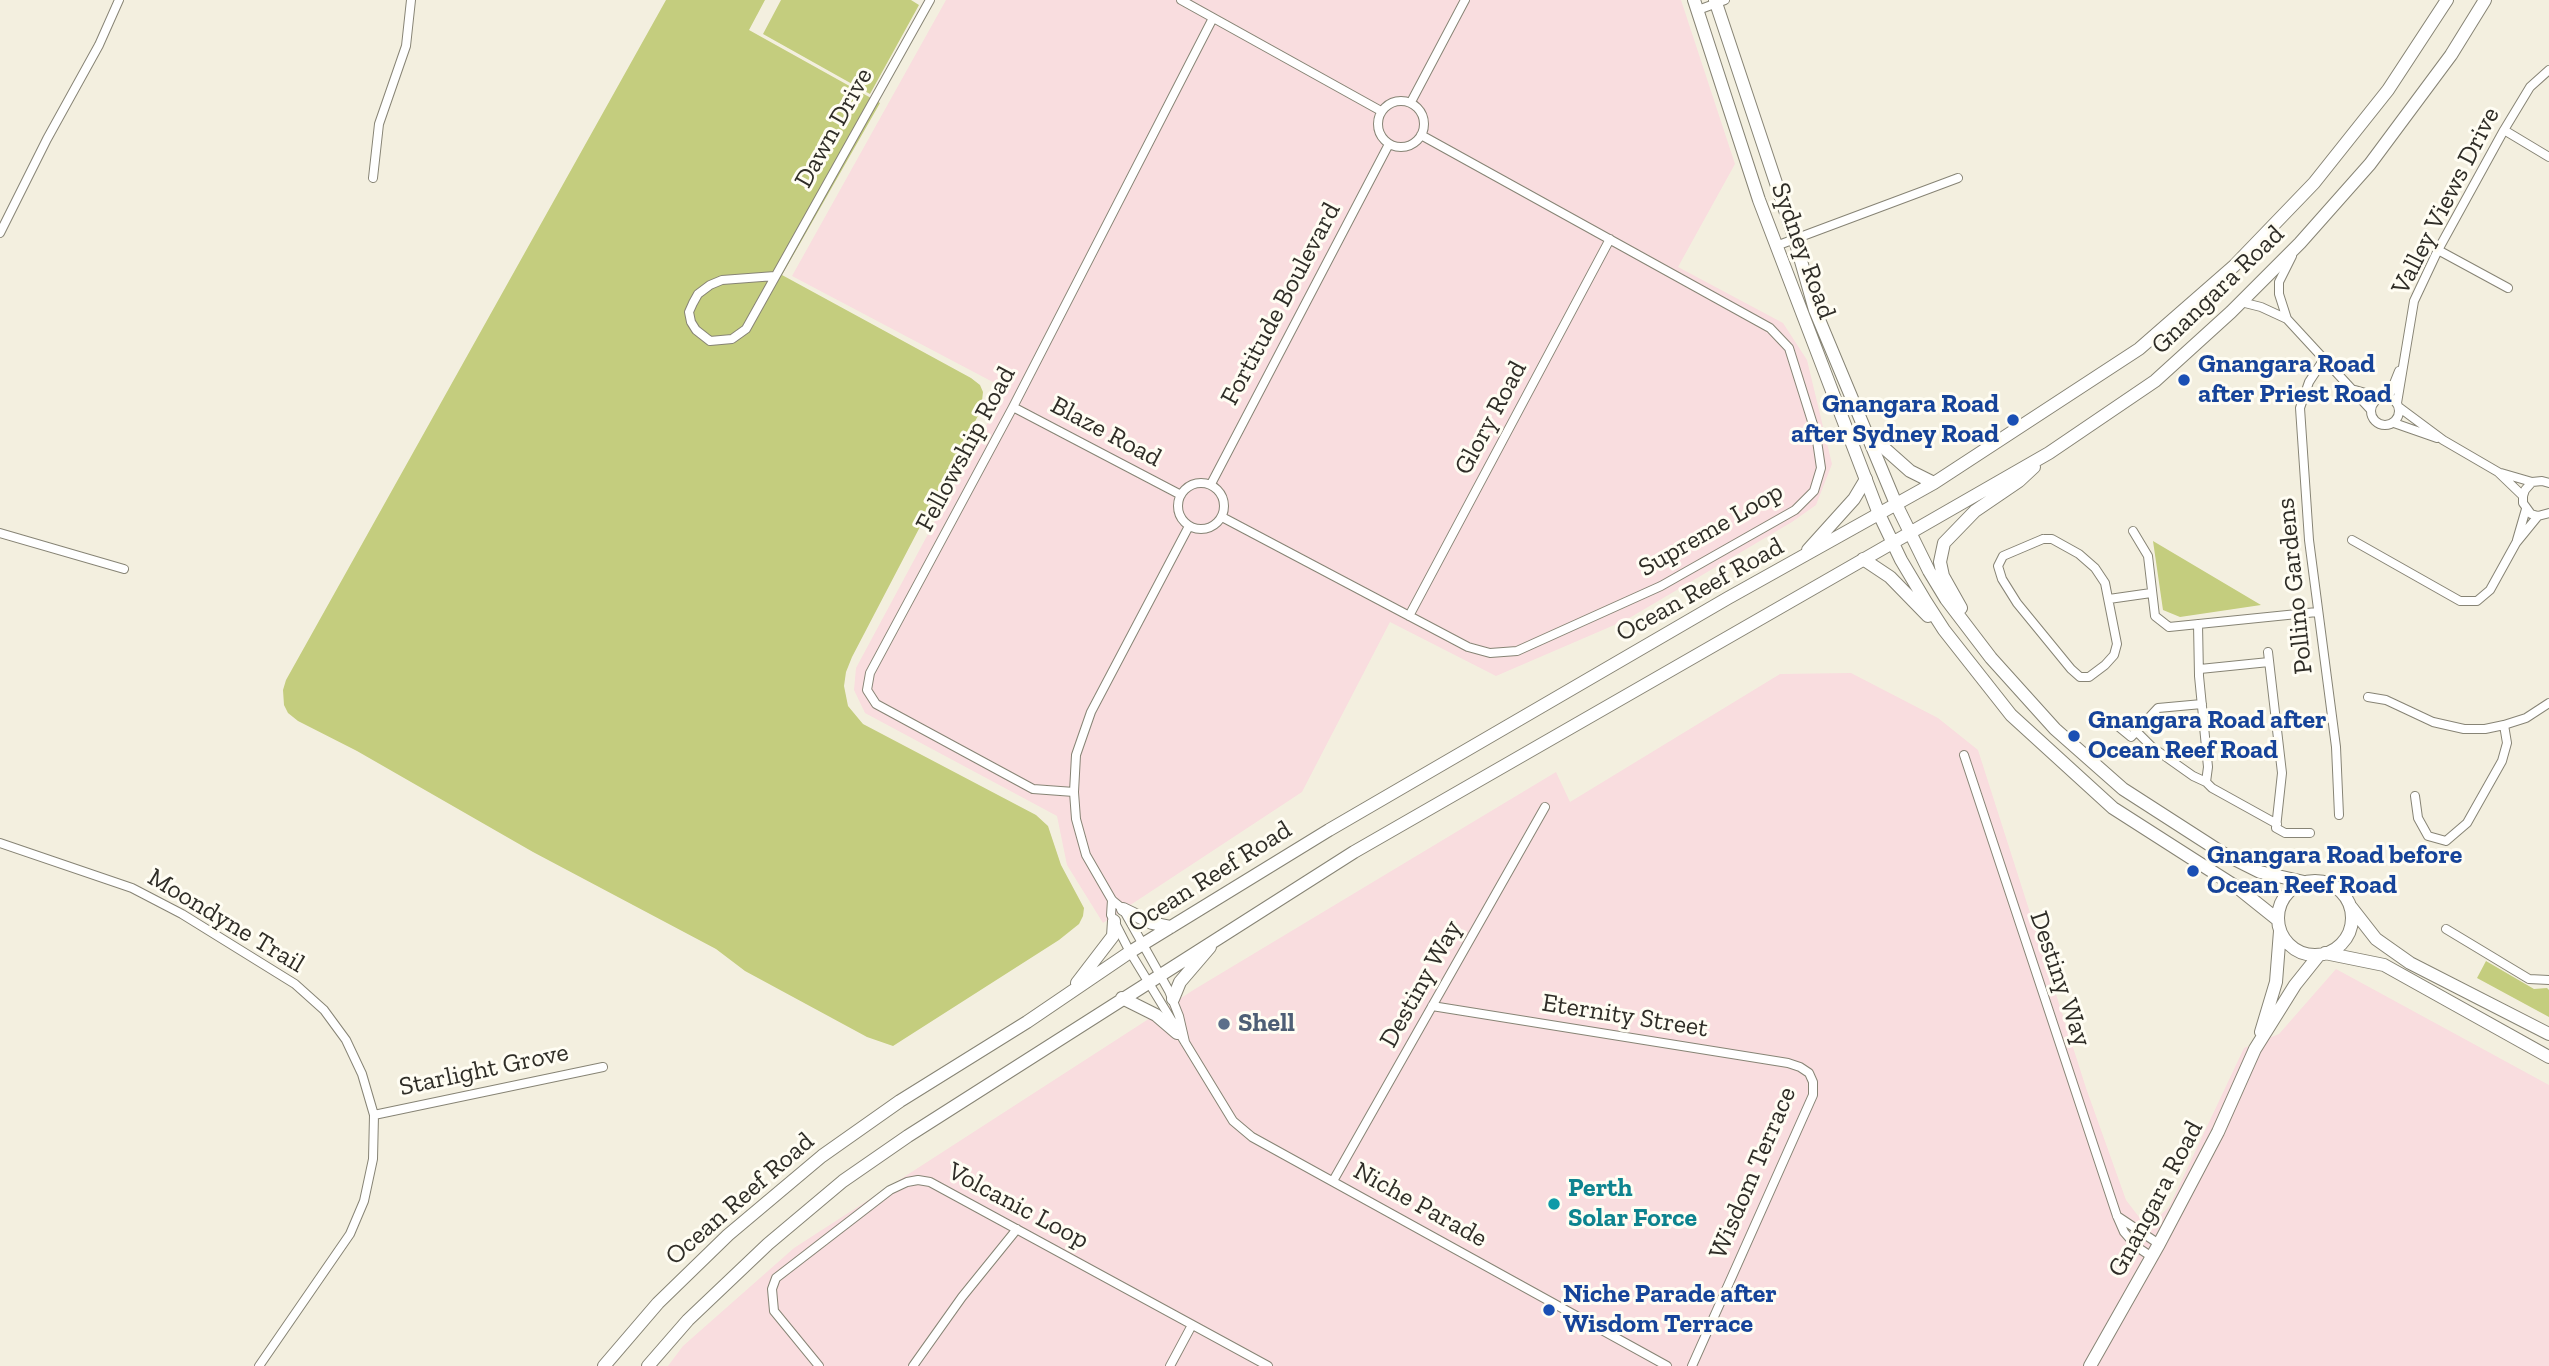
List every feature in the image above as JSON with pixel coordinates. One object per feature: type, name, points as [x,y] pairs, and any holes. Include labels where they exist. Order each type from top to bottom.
[{"type":"main road","name":"Gnangara Road","points":[[1896,504],[1934,484],[2139,349],[2234,266],[2314,183],[2388,90],[2447,0]]},
{"type":"main road","name":"Gnangara Road","points":[[1910,532],[2049,453],[2163,375],[2300,243],[2370,164],[2451,55],[2485,0]]},
{"type":"main road","name":"Sydney Road","points":[[1719,1],[1796,240],[1815,310],[1896,504]]},
{"type":"main road","name":"Sydney Road","points":[[1696,5],[1755,188],[1879,514]]},
{"type":"main road","points":[[1866,432],[1910,471],[1934,484]]},
{"type":"main road","points":[[1991,658],[1943,576],[1940,562],[1944,543],[1975,511],[2019,481],[2049,453]]},
{"type":"main road","points":[[1798,561],[1854,499],[1866,479]]},
{"type":"main road","points":[[1896,504],[1946,599],[1991,658],[2055,729],[2123,789],[2224,854],[2260,872],[2304,882],[2327,882],[2338,888],[2376,939],[2410,963],[2549,1034]]},
{"type":"main road","name":"Ocean Reef Road","points":[[604,1366],[651,1311],[728,1236],[821,1156],[900,1101],[1130,952],[1329,830],[1728,598],[1896,504]]},
{"type":"main road","points":[[1879,514],[1944,630],[2011,715],[2113,808],[2238,888],[2279,925],[2291,946],[2300,951],[2384,965],[2549,1056]]},
{"type":"main road","name":"Ocean Reef Road","points":[[648,1366],[688,1320],[731,1278],[843,1181],[908,1136],[1354,852],[1910,532]]},
{"type":"main road","points":[[1863,559],[1890,577],[1944,630]]},
{"type":"main road","points":[[2279,925],[2279,910],[2288,893],[2304,882]]},
{"type":"main road","points":[[2322,954],[2336,948],[2344,940],[2352,918],[2351,907]]},
{"type":"main road","points":[[1123,909],[1152,923],[1171,928]]},
{"type":"main road","points":[[1071,992],[1113,936],[1114,920]]},
{"type":"main road","name":"Gnangara Road","points":[[2090,1366],[2218,1132],[2255,1049],[2276,982],[2279,925]]},
{"type":"main road","points":[[1173,999],[1180,982],[1217,938]]},
{"type":"main road","name":"Gnangara Road","points":[[2255,1049],[2295,985],[2322,954]]},
{"type":"main road","points":[[1122,998],[1156,1015],[1177,1033]]},
{"type":"street","points":[[0,233],[47,139],[99,45],[119,0]]},
{"type":"street","points":[[373,178],[379,124],[406,46],[411,0]]},
{"type":"street","name":"Dawn Drive","points":[[775,276],[722,280],[710,285],[698,294],[689,312],[691,322],[696,330],[710,341],[732,339],[746,329],[930,0]]},
{"type":"street","points":[[1181,0],[1381,111]]},
{"type":"street","points":[[1411,102],[1465,0]]},
{"type":"street","points":[[1696,5],[1719,1]]},
{"type":"street","name":"Fellowship Road","points":[[1074,792],[1033,789],[876,704],[867,690],[870,673],[1013,407],[1213,18]]},
{"type":"street","name":"Valley Views Drive","points":[[2398,405],[2414,301],[2438,250],[2504,130],[2530,87],[2549,70]]},
{"type":"street","points":[[1395,100],[1411,102],[1422,113],[1424,127],[1421,135],[1411,145],[1404,147],[1389,144],[1378,132],[1377,124],[1381,111],[1395,100]]},
{"type":"street","points":[[2504,130],[2549,157]]},
{"type":"street","name":"Supreme Loop","points":[[1222,517],[1468,647],[1490,653],[1517,651],[1661,586],[1795,510],[1814,491],[1821,468],[1816,434],[1789,348],[1770,328],[1421,135]]},
{"type":"street","name":"Fortitude Boulevard","points":[[1211,484],[1389,144]]},
{"type":"street","points":[[1776,246],[1958,178]]},
{"type":"street","name":"Glory Road","points":[[1409,616],[1610,239]]},
{"type":"street","points":[[2287,319],[2279,282],[2300,243]]},
{"type":"street","points":[[2438,250],[2508,288]]},
{"type":"street","points":[[2241,302],[2261,307],[2287,319],[2371,410]]},
{"type":"street","name":"Pollino Gardens","points":[[2324,359],[2309,382],[2300,408],[2309,540],[2336,747],[2339,815]]},
{"type":"street","name":"Valley Views Drive","points":[[2384,397],[2403,362]]},
{"type":"street","points":[[2352,389],[2384,397],[2398,405],[2443,440],[2498,472],[2523,496]]},
{"type":"street","points":[[2384,397],[2372,405],[2371,415],[2378,424],[2394,423],[2443,440]]},
{"type":"street","points":[[2394,423],[2400,413],[2398,405]]},
{"type":"street","name":"Blaze Road","points":[[1013,407],[1181,495]]},
{"type":"street","points":[[2498,472],[2532,482],[2547,480]]},
{"type":"street","points":[[2516,543],[2526,509],[2523,496],[2532,482]]},
{"type":"street","points":[[1195,483],[1211,484],[1217,488],[1224,502],[1222,517],[1211,527],[1196,529],[1189,526],[1179,514],[1181,495],[1188,486],[1195,483]]},
{"type":"street","points":[[2526,509],[2538,516]]},
{"type":"street","points":[[2351,540],[2460,601],[2477,601],[2490,590],[2516,543],[2538,516],[2549,513]]},
{"type":"street","points":[[1142,945],[1123,909],[1112,900],[1086,856],[1076,819],[1076,755],[1091,712],[1189,526]]},
{"type":"street","points":[[2133,531],[2148,556],[2153,609],[2161,623],[2169,627],[2317,612]]},
{"type":"street","points":[[0,533],[124,569]]},
{"type":"street","points":[[2052,540],[2079,554],[2095,568],[2105,583],[2109,599],[2118,644],[2114,654],[2095,674],[2080,677],[2017,603],[2002,579],[1998,566],[2003,556],[2032,542],[2052,540]]},
{"type":"street","points":[[2109,599],[2151,593]]},
{"type":"street","points":[[2198,624],[2208,767],[2206,782]]},
{"type":"street","points":[[2200,669],[2269,657],[2282,773],[2276,828],[2281,832],[2310,833]]},
{"type":"street","points":[[2368,697],[2386,701],[2433,722],[2464,729],[2504,725],[2526,718],[2549,703]]},
{"type":"street","points":[[2114,723],[2131,737],[2158,708],[2202,704]]},
{"type":"street","points":[[2415,796],[2418,818],[2428,836],[2446,841],[2467,822],[2502,761],[2507,743],[2504,725]]},
{"type":"street","points":[[2136,731],[2152,747],[2193,776],[2277,824]]},
{"type":"street","name":"Destiny Way","points":[[1964,755],[2118,1216]]},
{"type":"street","name":"Destiny Way","points":[[1333,1181],[1545,807]]},
{"type":"street","name":"Moondyne Trail","points":[[0,843],[132,888],[182,914],[295,984],[324,1010],[346,1040],[362,1074],[374,1115],[373,1159],[364,1201],[351,1234],[259,1366]]},
{"type":"street","points":[[1112,900],[1111,915],[1130,952]]},
{"type":"street","points":[[2445,929],[2529,979],[2549,980]]},
{"type":"street","name":"Niche Parade","points":[[1142,945],[1173,999],[1186,1045]]},
{"type":"street","name":"Niche Parade","points":[[1130,952],[1233,1121],[1252,1137],[1667,1366]]},
{"type":"street","name":"Eternity Street","points":[[1432,1006],[1788,1063],[1809,1073]]},
{"type":"street","name":"Starlight Grove","points":[[374,1115],[603,1066]]},
{"type":"street","name":"Wisdom Terrace","points":[[1692,1366],[1813,1095],[1813,1082],[1809,1073]]},
{"type":"street","name":"Volcanic Loop","points":[[819,1366],[774,1311],[772,1289],[776,1278],[890,1190],[918,1180],[930,1182],[1268,1366]]},
{"type":"street","points":[[2118,1216],[2159,1244]]},
{"type":"street","points":[[2118,1216],[2124,1231],[2137,1247],[2152,1256]]},
{"type":"street","points":[[913,1366],[962,1297],[1017,1229]]},
{"type":"street","points":[[1170,1366],[1192,1325]]},
{"type":"shaded area","points":[[946,0],[1681,0],[1735,164],[1678,267],[1783,323],[1807,360],[1832,464],[1816,505],[1792,522],[1626,620],[1496,676],[1390,622],[1302,792],[1103,923],[1067,865],[1057,816],[865,713],[854,690],[856,668],[1006,389],[792,276]]},
{"type":"shaded area","points":[[1851,673],[1938,718],[1978,750],[2086,1088],[2126,1200],[2139,1217],[2155,1220],[2169,1207],[2244,1048],[2279,1034],[2336,969],[2549,1085],[2549,1366],[668,1366],[683,1346],[794,1248],[1195,989],[1556,772],[1570,802],[1780,674]]},
{"type":"green space","points":[[666,0],[765,0],[749,30],[880,103],[782,275],[971,378],[980,385],[983,392],[981,410],[852,657],[844,686],[848,706],[863,724],[1036,815],[1048,826],[1061,865],[1084,908],[1083,916],[1079,924],[1059,940],[893,1046],[867,1037],[745,971],[716,949],[533,852],[357,751],[298,721],[288,713],[284,705],[283,690],[286,680]]},
{"type":"green space","points":[[781,0],[911,0],[919,5],[870,94],[763,34]]},
{"type":"green space","points":[[2153,541],[2261,605],[2180,617],[2163,610]]},
{"type":"green space","points":[[2486,961],[2534,989],[2547,988],[2549,1017],[2477,978]]},
{"type":"place","name":"Gnangara Road after Priest Road","points":[[2184,380]]},
{"type":"place","name":"Gnangara Road after Sydney Road","points":[[2013,420]]},
{"type":"place","name":"Gnangara Road after Ocean Reef Road","points":[[2074,736]]},
{"type":"place","name":"Gnangara Road before Ocean Reef Road","points":[[2193,871]]},
{"type":"place","name":"Shell","points":[[1224,1024]]},
{"type":"place","name":"Perth Solar Force","points":[[1554,1204]]},
{"type":"place","name":"Niche Parade after Wisdom Terrace","points":[[1549,1310]]}]
